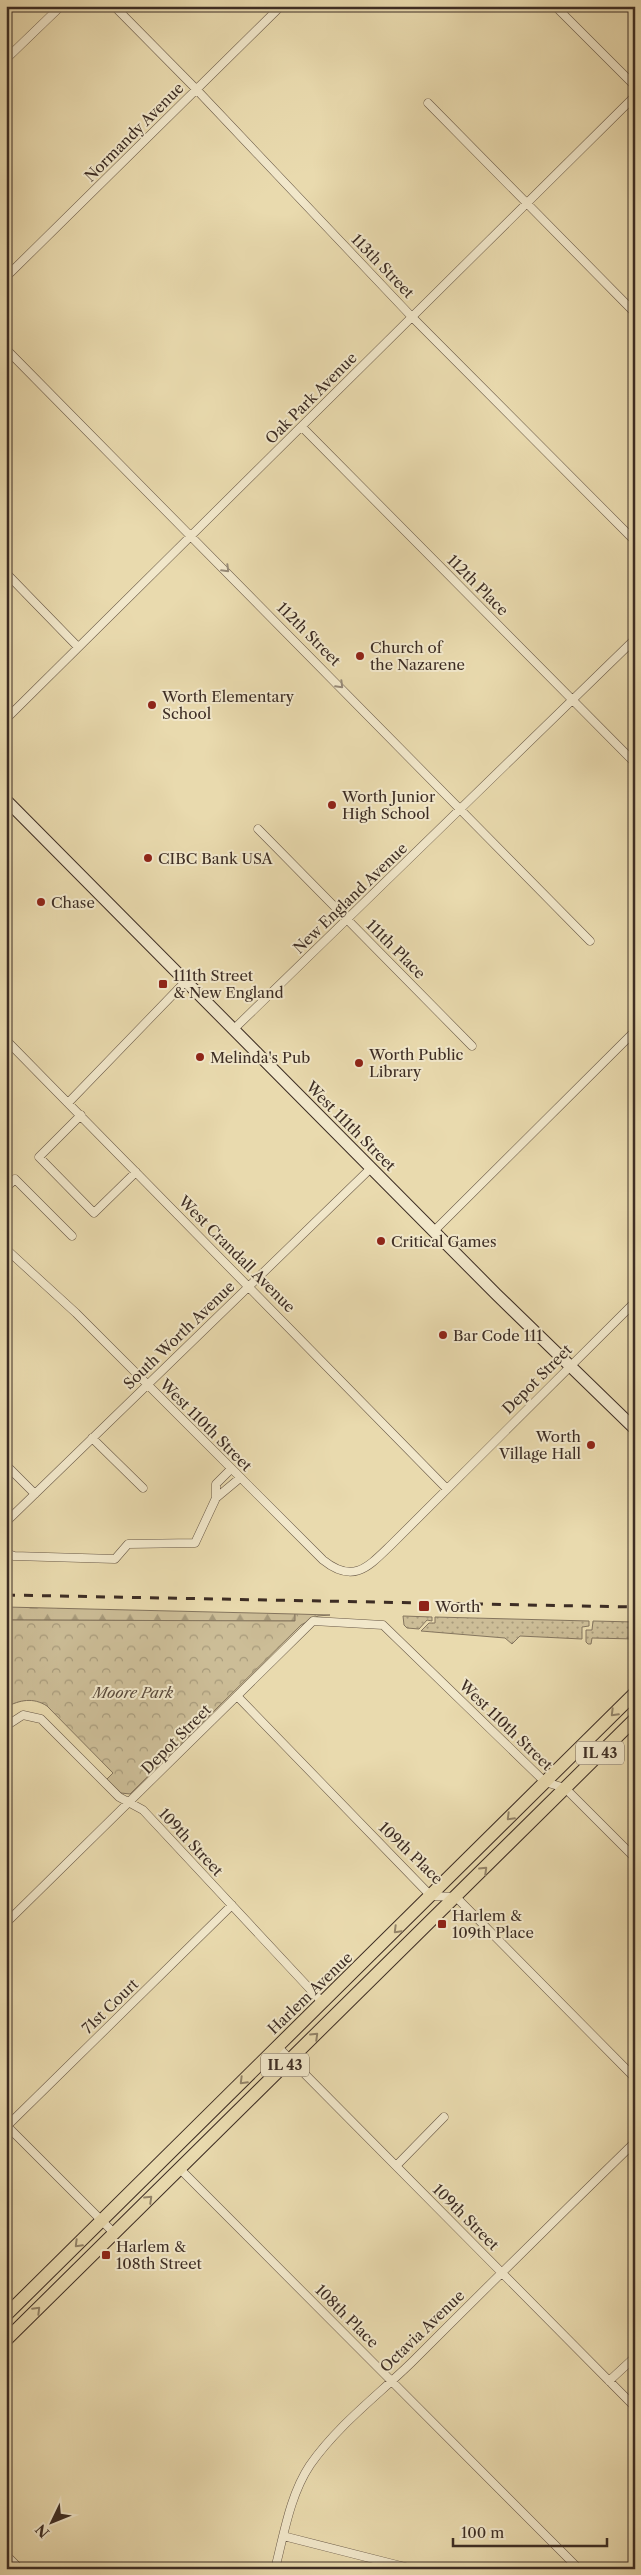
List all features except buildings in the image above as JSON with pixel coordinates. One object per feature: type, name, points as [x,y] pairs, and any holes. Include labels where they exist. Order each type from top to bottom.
[{"type":"main road","name":"West 111th Street","points":[[6,800],[371,1168],[569,1366],[635,1429]]},
{"type":"main road","name":"Harlem Avenue","points":[[6,2315],[324,2003],[635,1693]]},
{"type":"main road","name":"IL 43","points":[[6,2340],[635,1719]]},
{"type":"street","points":[[6,59],[61,6]]},
{"type":"street","name":"113th Street","points":[[114,6],[196,89],[412,316],[635,541]]},
{"type":"street","name":"Normandy Avenue","points":[[6,278],[281,6]]},
{"type":"street","points":[[555,6],[635,86]]},
{"type":"street","name":"Oak Park Avenue","points":[[6,719],[635,96]]},
{"type":"street","points":[[428,103],[635,313]]},
{"type":"street","name":"112th Street","points":[[6,349],[192,535],[590,941]]},
{"type":"street","name":"112th Place","points":[[302,427],[635,763]]},
{"type":"street","points":[[6,573],[78,647]]},
{"type":"street","name":"New England Avenue","points":[[234,1029],[635,639]]},
{"type":"street","name":"111th Place","points":[[258,829],[472,1046]]},
{"type":"street","points":[[68,1102],[186,981]]},
{"type":"street","points":[[434,1231],[635,1031]]},
{"type":"street","name":"West Crandall Avenue","points":[[6,1040],[447,1489]]},
{"type":"street","points":[[81,1116],[38,1157],[94,1212],[136,1172]]},
{"type":"street","name":"South Worth Avenue","points":[[6,1522],[371,1168]]},
{"type":"street","points":[[6,1188],[15,1179],[72,1236]]},
{"type":"street","name":"West 110th Street","points":[[6,1249],[76,1313],[323,1560],[337,1570],[347,1572]]},
{"type":"street","name":"Depot Street","points":[[347,1572],[367,1568],[635,1302]]},
{"type":"street","points":[[92,1438],[143,1488]]},
{"type":"street","points":[[6,1465],[35,1494]]},
{"type":"street","points":[[6,1553],[14,1556],[116,1559],[128,1544],[195,1543],[216,1498],[216,1484],[231,1469]]},
{"type":"street","points":[[216,1498],[240,1478]]},
{"type":"street","name":"Depot Street","points":[[6,1923],[130,1804],[313,1621],[383,1625]]},
{"type":"street","name":"West 110th Street","points":[[383,1625],[545,1782],[565,1788],[635,1858]]},
{"type":"street","name":"109th Place","points":[[238,1697],[431,1896],[456,1897],[635,2078]]},
{"type":"street","name":"109th Street","points":[[6,1726],[16,1718],[27,1715],[41,1719],[119,1798],[143,1810],[324,2003]]},
{"type":"street","name":"71st Court","points":[[7,2126],[232,1906]]},
{"type":"street","name":"109th Street","points":[[278,2047],[635,2407]]},
{"type":"street","points":[[396,2166],[444,2117]]},
{"type":"street","points":[[7,2126],[114,2233]]},
{"type":"street","name":"Octavia Avenue","points":[[275,2569],[295,2495],[310,2466],[344,2424],[401,2372],[635,2142]]},
{"type":"street","name":"108th Place","points":[[180,2169],[392,2379],[579,2569]]},
{"type":"street","points":[[609,2381],[635,2357]]},
{"type":"street","points":[[284,2536],[413,2569]]},
{"type":"street","points":[[6,2555],[20,2569]]},
{"type":"green space","points":[[6,1607],[295,1614],[296,1621],[6,1620]]},
{"type":"green space","name":"Moore Park","points":[[295,1614],[330,1615],[318,1616],[301,1625],[130,1794],[121,1793],[107,1779],[113,1773],[47,1706],[37,1701],[26,1700],[6,1707],[6,1620],[295,1621]]},
{"type":"green space","points":[[403,1616],[432,1617],[432,1621],[427,1620],[419,1629],[407,1628],[404,1625]]},
{"type":"green space","points":[[435,1617],[589,1621],[589,1626],[582,1627],[582,1639],[520,1636],[512,1644],[505,1638],[421,1631],[429,1623],[435,1623]]},
{"type":"green space","points":[[593,1621],[635,1622],[635,1639],[592,1638],[591,1644],[588,1644],[586,1642],[586,1630],[592,1630]]},
{"type":"railway","points":[[6,1595],[635,1607]]},
{"type":"place","name":"Church of the Nazarene","points":[[360,656]]},
{"type":"place","name":"Worth Elementary School","points":[[152,705]]},
{"type":"place","name":"Worth Junior High School","points":[[332,805]]},
{"type":"place","name":"CIBC Bank USA","points":[[148,858]]},
{"type":"place","name":"Chase","points":[[41,902]]},
{"type":"place","name":"111th Street & New England","points":[[163,984]]},
{"type":"place","name":"Melinda's Pub","points":[[200,1057]]},
{"type":"place","name":"Worth Public Library","points":[[359,1063]]},
{"type":"place","name":"Critical Games","points":[[381,1241]]},
{"type":"place","name":"Bar Code 111","points":[[443,1335]]},
{"type":"place","name":"Worth Village Hall","points":[[591,1445]]},
{"type":"place","name":"Worth","points":[[424,1606]]},
{"type":"place","name":"Harlem & 109th Place","points":[[442,1924]]},
{"type":"place","name":"Harlem & 108th Street","points":[[106,2255]]}]
